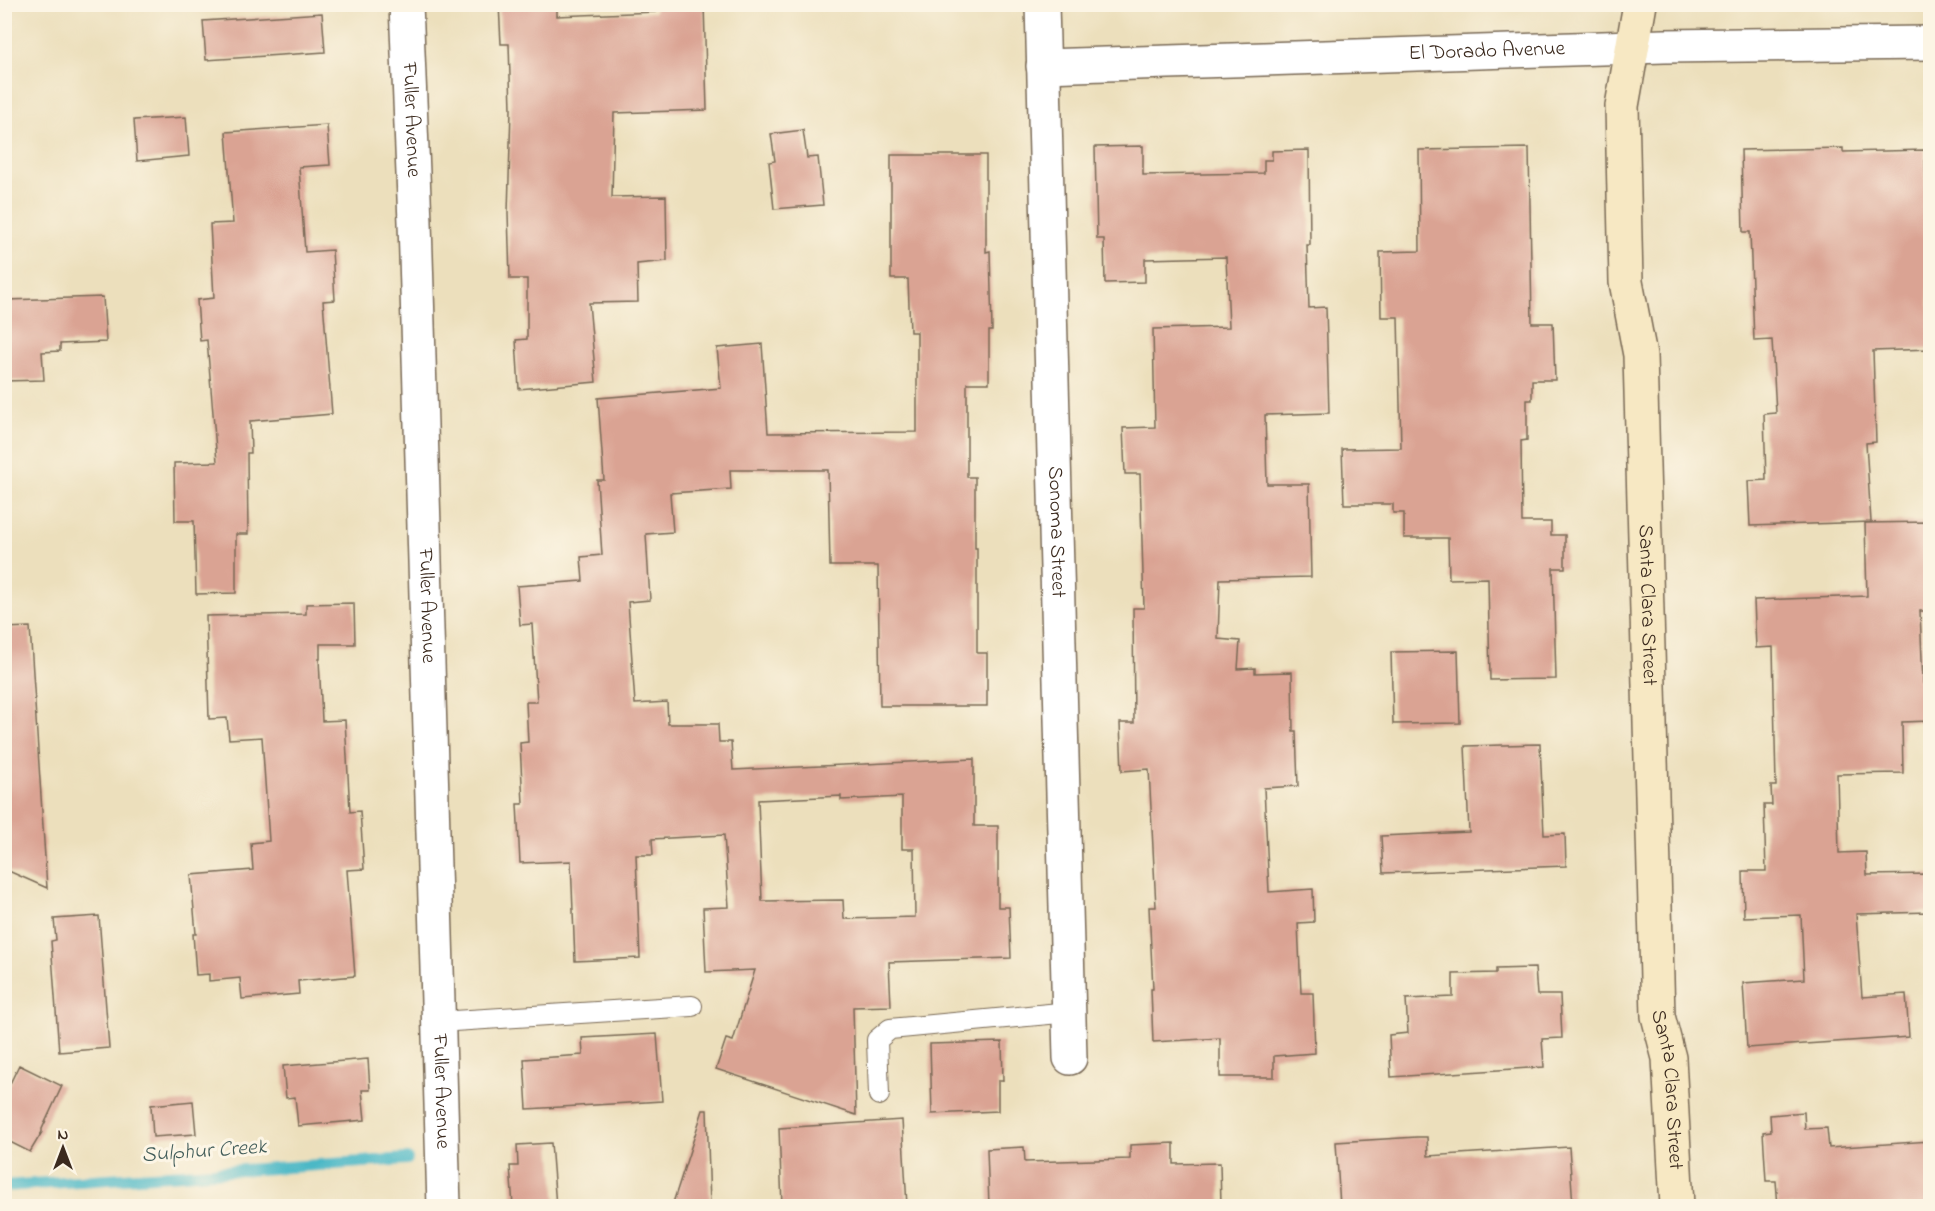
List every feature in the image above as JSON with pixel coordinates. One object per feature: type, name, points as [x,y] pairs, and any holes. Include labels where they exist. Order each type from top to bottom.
[{"type":"main road","name":"Santa Clara Street","points":[[1640,4],[1622,106],[1626,282],[1640,355],[1658,1016],[1669,1058],[1677,1206]]},
{"type":"street","name":"Fuller Avenue","points":[[406,4],[415,222],[444,1206]]},
{"type":"street","name":"Sonoma Street","points":[[1042,4],[1070,1058]]},
{"type":"street","name":"El Dorado Avenue","points":[[1043,66],[1697,46],[1930,43]]},
{"type":"lane","points":[[438,1022],[692,1006]]},
{"type":"lane","points":[[879,1095],[877,1040],[890,1029],[1070,1012]]},
{"type":"building","points":[[499,4],[557,4],[557,16],[655,12],[655,4],[704,4],[707,110],[614,113],[612,197],[666,196],[667,261],[637,264],[638,302],[589,303],[596,382],[519,389],[516,340],[527,339],[527,279],[510,279],[509,44],[501,44]]},
{"type":"building","points":[[322,13],[325,52],[206,60],[203,21]]},
{"type":"building","points":[[186,117],[189,156],[137,161],[134,120]]},
{"type":"building","points":[[327,125],[330,165],[299,167],[305,252],[332,250],[335,300],[323,301],[332,414],[250,421],[251,453],[247,453],[248,534],[236,534],[236,593],[196,594],[194,521],[175,521],[174,463],[217,462],[207,340],[200,341],[197,300],[214,298],[210,224],[233,223],[226,132]]},
{"type":"building","points":[[803,130],[807,158],[818,157],[823,205],[774,209],[769,162],[775,161],[771,134]]},
{"type":"building","points":[[1143,146],[1143,175],[1264,173],[1264,160],[1272,160],[1272,151],[1309,150],[1310,245],[1307,245],[1309,308],[1326,307],[1329,413],[1265,415],[1267,484],[1309,484],[1311,577],[1220,579],[1218,639],[1240,641],[1238,669],[1255,668],[1255,673],[1292,672],[1293,731],[1296,731],[1298,786],[1264,788],[1269,892],[1313,889],[1314,922],[1298,923],[1301,993],[1313,993],[1315,1053],[1274,1056],[1274,1077],[1220,1077],[1220,1038],[1153,1042],[1149,907],[1156,907],[1149,769],[1122,771],[1120,723],[1134,723],[1133,608],[1144,608],[1140,474],[1125,474],[1123,428],[1155,427],[1153,329],[1229,327],[1226,257],[1145,259],[1145,282],[1105,283],[1104,239],[1097,239],[1095,147]]},
{"type":"building","points":[[1529,148],[1532,323],[1553,323],[1555,380],[1532,380],[1532,400],[1527,400],[1527,440],[1521,441],[1522,522],[1551,522],[1551,535],[1565,535],[1565,568],[1553,568],[1556,679],[1490,680],[1488,578],[1449,579],[1448,538],[1404,538],[1404,513],[1393,513],[1393,504],[1344,504],[1342,449],[1401,448],[1398,317],[1381,317],[1380,252],[1420,251],[1419,150]]},
{"type":"building","points":[[1843,148],[1843,152],[1925,150],[1930,349],[1873,351],[1876,442],[1866,443],[1871,522],[1750,526],[1748,481],[1766,480],[1764,414],[1776,413],[1772,340],[1754,341],[1750,232],[1743,232],[1741,150]]},
{"type":"building","points":[[891,155],[986,155],[986,252],[990,251],[992,331],[989,331],[989,383],[967,383],[967,477],[975,477],[977,653],[987,653],[987,706],[880,706],[878,566],[830,566],[828,470],[730,470],[731,489],[670,493],[673,532],[646,534],[650,600],[628,602],[635,704],[667,702],[668,724],[718,724],[719,742],[731,742],[733,770],[974,759],[974,826],[998,826],[998,907],[1009,907],[1011,958],[889,962],[891,1006],[853,1007],[856,1115],[716,1069],[726,1039],[733,1041],[755,970],[706,972],[703,908],[729,907],[724,835],[652,839],[653,855],[636,855],[640,958],[575,961],[571,861],[520,863],[517,804],[523,804],[520,743],[528,742],[526,702],[537,702],[532,624],[520,625],[517,586],[583,581],[581,557],[602,555],[597,480],[604,480],[598,398],[721,388],[717,348],[762,344],[768,433],[917,432],[917,332],[910,332],[908,279],[891,279]],"holes":[[[841,796],[841,800],[902,797],[902,849],[914,849],[915,917],[844,919],[843,900],[762,901],[758,800]]]},
{"type":"building","points":[[103,297],[106,342],[60,344],[60,351],[42,352],[44,380],[4,381],[4,333],[8,333],[7,300]]},
{"type":"building","points":[[1930,522],[1930,611],[1920,611],[1923,683],[1930,683],[1930,721],[1902,722],[1903,773],[1837,774],[1839,853],[1866,852],[1867,875],[1930,874],[1930,912],[1856,914],[1862,997],[1906,994],[1909,1037],[1747,1048],[1743,983],[1804,979],[1801,915],[1744,917],[1743,871],[1766,871],[1764,805],[1772,805],[1771,786],[1776,786],[1773,647],[1756,648],[1754,600],[1867,596],[1865,523]]},
{"type":"building","points":[[354,603],[355,644],[320,644],[319,659],[322,721],[345,720],[350,812],[360,811],[364,869],[347,870],[355,976],[298,981],[299,994],[242,999],[240,978],[209,981],[209,974],[196,975],[193,934],[196,934],[191,875],[253,870],[251,843],[269,841],[262,737],[229,739],[227,718],[209,719],[206,616],[306,614],[306,604]]},
{"type":"building","points":[[30,627],[47,888],[4,869],[4,628]]},
{"type":"building","points":[[1458,651],[1460,723],[1393,724],[1391,652]]},
{"type":"building","points":[[1540,744],[1544,835],[1565,834],[1566,866],[1383,873],[1381,836],[1469,832],[1465,746]]},
{"type":"building","points":[[99,916],[109,1048],[59,1052],[51,941],[56,940],[54,919]]},
{"type":"building","points":[[1535,968],[1537,995],[1560,995],[1562,1038],[1542,1039],[1544,1067],[1391,1077],[1389,1035],[1408,1033],[1406,999],[1453,997],[1453,974],[1496,973],[1496,969]]},
{"type":"building","points":[[657,1034],[662,1101],[527,1109],[524,1059],[583,1055],[582,1038]]},
{"type":"building","points":[[1002,1042],[1003,1081],[998,1081],[998,1111],[932,1114],[930,1044]]},
{"type":"building","points":[[368,1059],[370,1090],[362,1090],[365,1120],[298,1126],[295,1097],[286,1098],[283,1066]]},
{"type":"building","points":[[19,1065],[62,1086],[42,1132],[30,1152],[4,1139],[4,1096]]},
{"type":"building","points":[[193,1101],[196,1134],[153,1137],[151,1105]]},
{"type":"building","points":[[703,1110],[707,1110],[710,1206],[672,1206]]},
{"type":"building","points":[[1804,1112],[1805,1129],[1827,1128],[1829,1148],[1930,1141],[1930,1206],[1778,1206],[1776,1181],[1766,1181],[1763,1132],[1771,1131],[1770,1115]]},
{"type":"building","points":[[902,1120],[907,1206],[782,1206],[779,1128]]},
{"type":"building","points":[[1427,1137],[1428,1156],[1569,1147],[1573,1206],[1441,1206],[1440,1204],[1340,1206],[1336,1142]]},
{"type":"building","points":[[551,1143],[556,1206],[513,1206],[510,1166],[518,1166],[517,1145]]},
{"type":"building","points":[[1174,1143],[1174,1164],[1220,1163],[1221,1206],[989,1206],[987,1149],[1024,1147],[1025,1162],[1130,1159],[1130,1145]]},
{"type":"waterway","name":"Sulphur Creek","points":[[4,1186],[407,1159]]}]
